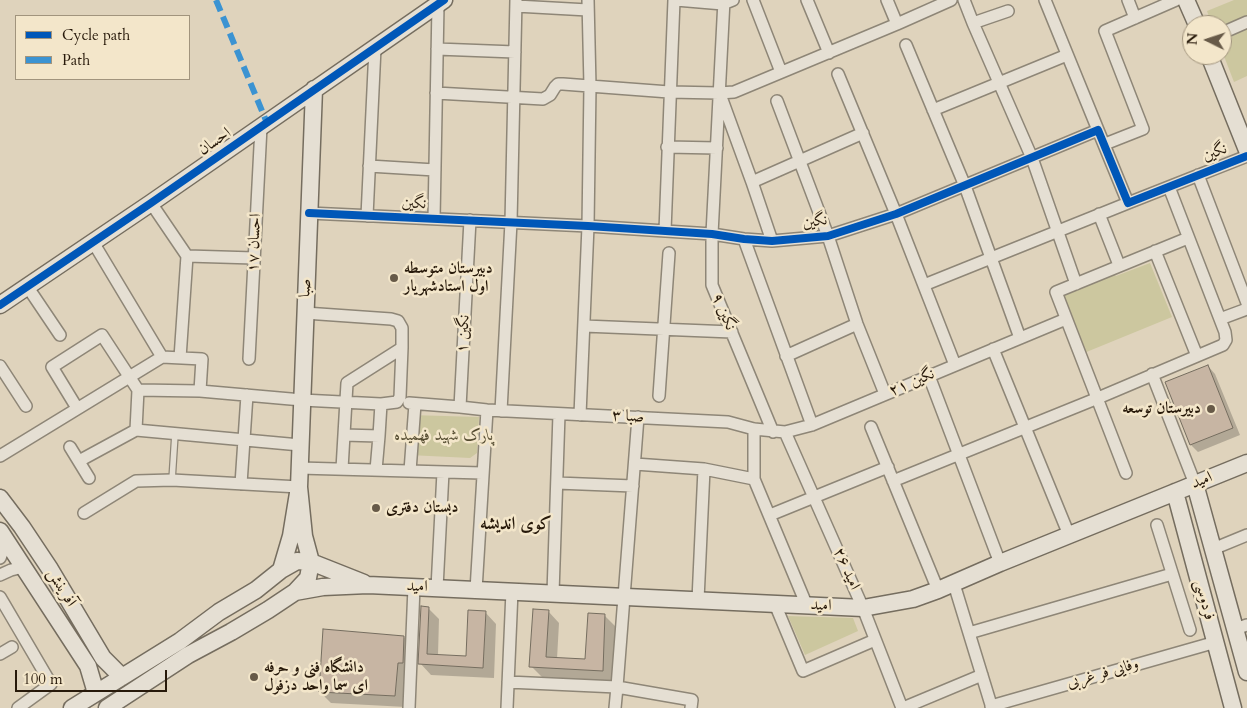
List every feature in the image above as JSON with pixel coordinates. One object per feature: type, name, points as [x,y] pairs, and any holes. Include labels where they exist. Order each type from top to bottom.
[{"type":"main road","points":[[1186,0],[1193,15]]},
{"type":"main road","name":"احسان","points":[[0,305],[441,2]]},
{"type":"main road","points":[[1213,65],[1247,150]]},
{"type":"main road","name":"صبا","points":[[299,488],[314,89]]},
{"type":"main road","name":"امید","points":[[368,585],[863,608],[913,599],[954,584],[1000,563],[1247,463]]},
{"type":"main road","name":"فردوسی","points":[[1195,484],[1213,549],[1241,627],[1247,672]]},
{"type":"main road","points":[[107,708],[188,655],[268,610],[295,592],[308,578],[311,562],[304,536],[299,488]]},
{"type":"main road","points":[[281,570],[291,536],[299,488]]},
{"type":"main road","name":"فردوسی","points":[[1175,492],[1233,708]]},
{"type":"main road","name":"آفرینش","points":[[0,498],[50,569],[104,658],[122,677]]},
{"type":"main road","name":"آفرینش","points":[[4,536],[88,666],[96,693]]},
{"type":"main road","points":[[72,708],[180,641],[219,612],[256,590],[281,570],[297,561],[311,562],[368,585]]},
{"type":"main road","points":[[295,592],[323,587],[368,585]]},
{"type":"main road","points":[[256,590],[252,597],[254,605],[260,610],[268,610]]},
{"type":"main road","points":[[219,612],[230,612],[235,618],[235,626],[231,632]]},
{"type":"main road","points":[[88,666],[94,670],[99,668],[102,666],[104,658]]},
{"type":"main road","points":[[132,692],[136,708]]},
{"type":"street","points":[[665,231],[669,92],[675,0],[727,1]]},
{"type":"street","points":[[753,0],[781,72]]},
{"type":"street","points":[[807,0],[829,52]]},
{"type":"street","points":[[887,0],[898,24]]},
{"type":"street","points":[[436,93],[547,98],[558,84],[669,92],[734,92],[951,0]]},
{"type":"street","points":[[964,0],[1032,158],[1076,284]]},
{"type":"street","points":[[1045,0],[1128,203]]},
{"type":"street","points":[[1128,0],[1135,18]]},
{"type":"street","points":[[1105,144],[1143,129],[1105,31],[1176,0]]},
{"type":"street","name":"نگین ۹","points":[[727,1],[716,148],[712,285],[779,432]]},
{"type":"street","points":[[434,219],[437,49],[441,2]]},
{"type":"street","points":[[138,390],[200,391],[302,400],[381,404],[397,402],[501,411],[511,222],[516,3],[588,5],[590,86],[588,226],[580,414]]},
{"type":"street","points":[[973,24],[1008,11]]},
{"type":"street","points":[[1232,29],[1247,22]]},
{"type":"street","points":[[906,45],[966,186],[1020,338]]},
{"type":"street","points":[[367,216],[375,48]]},
{"type":"street","points":[[437,49],[515,52]]},
{"type":"street","points":[[933,110],[1067,55]]},
{"type":"street","points":[[838,74],[896,214],[955,365]]},
{"type":"street","points":[[719,93],[772,240]]},
{"type":"street","points":[[777,100],[828,236],[857,324],[885,394]]},
{"type":"street","name":"احسان ۱۷","points":[[249,359],[261,127]]},
{"type":"street","name":"نگین","points":[[309,213],[588,226],[712,234],[744,239],[772,240],[828,236],[896,214],[1098,130]]},
{"type":"street","points":[[752,182],[863,133]]},
{"type":"street","points":[[668,147],[716,148]]},
{"type":"street","name":"نگین","points":[[924,285],[1247,156]]},
{"type":"street","points":[[369,166],[435,170]]},
{"type":"street","points":[[1198,175],[1242,270],[1247,303]]},
{"type":"street","points":[[893,481],[1223,345],[1226,340],[1220,320],[1168,187]]},
{"type":"street","points":[[151,203],[188,256],[180,358]]},
{"type":"street","points":[[1100,214],[1119,265]]},
{"type":"street","name":"نگین ۱","points":[[460,407],[470,220]]},
{"type":"street","points":[[1126,473],[1056,292],[1188,238]]},
{"type":"street","points":[[744,239],[812,425]]},
{"type":"street","points":[[93,242],[162,357]]},
{"type":"street","points":[[1155,251],[1197,356]]},
{"type":"street","points":[[659,396],[669,253]]},
{"type":"street","points":[[188,256],[254,258]]},
{"type":"street","points":[[27,286],[60,335]]},
{"type":"street","points":[[1220,320],[1247,309]]},
{"type":"street","points":[[306,313],[398,321],[402,328],[402,348],[400,397],[397,402]]},
{"type":"street","name":"نگین ۲۱","points":[[754,429],[779,432],[812,425],[1066,319]]},
{"type":"street","points":[[786,356],[857,324]]},
{"type":"street","points":[[584,326],[732,332]]},
{"type":"street","points":[[76,408],[52,367],[102,335],[138,390],[136,430]]},
{"type":"street","points":[[342,469],[347,383],[402,348]]},
{"type":"street","points":[[993,349],[1069,535]]},
{"type":"street","points":[[0,456],[162,357],[202,359],[200,391]]},
{"type":"street","points":[[0,366],[26,406]]},
{"type":"street","points":[[1152,374],[1195,484]]},
{"type":"street","points":[[929,376],[1000,563]]},
{"type":"street","points":[[242,484],[247,394]]},
{"type":"street","points":[[376,470],[381,404]]},
{"type":"street","points":[[410,471],[415,404]]},
{"type":"street","points":[[476,590],[487,410]]},
{"type":"street","name":"صبا ۳","points":[[501,411],[728,422],[754,429]]},
{"type":"street","points":[[552,593],[560,414]]},
{"type":"street","points":[[615,708],[638,417]]},
{"type":"street","points":[[871,427],[938,590]]},
{"type":"street","points":[[754,429],[754,480],[808,606]]},
{"type":"street","points":[[79,462],[136,430],[300,445]]},
{"type":"street","name":"امید ۲۶","points":[[779,432],[814,497],[863,608],[902,708]]},
{"type":"street","points":[[344,435],[379,436]]},
{"type":"street","points":[[70,448],[89,478]]},
{"type":"street","points":[[635,464],[704,469],[754,480]]},
{"type":"street","points":[[770,515],[888,467]]},
{"type":"street","points":[[299,468],[482,473]]},
{"type":"street","points":[[698,600],[704,469]]},
{"type":"street","points":[[437,588],[443,472]]},
{"type":"street","points":[[84,513],[136,481],[172,480],[299,488]]},
{"type":"street","points":[[557,483],[633,486]]},
{"type":"street","points":[[1158,525],[1190,630]]},
{"type":"street","points":[[1213,549],[1247,535]]},
{"type":"street","points":[[0,558],[4,536]]},
{"type":"street","points":[[0,575],[23,567]]},
{"type":"street","points":[[970,633],[1172,574]]},
{"type":"street","points":[[954,584],[992,707]]},
{"type":"street","points":[[409,708],[414,587]]},
{"type":"street","points":[[507,708],[512,591]]},
{"type":"street","points":[[0,597],[51,684],[18,708]]},
{"type":"street","points":[[774,604],[803,671],[875,640]]},
{"type":"street","name":"وفایی فر غربی","points":[[992,707],[1216,642]]},
{"type":"street","points":[[0,654],[12,647]]},
{"type":"street","points":[[902,708],[982,675]]},
{"type":"street","points":[[508,682],[617,688],[692,700],[691,708]]},
{"type":"lane","points":[[172,480],[175,434]]},
{"type":"green space","points":[[1234,0],[1247,0],[1247,76],[1234,82],[1227,65],[1232,65],[1232,15],[1208,15],[1207,11]]},
{"type":"green space","points":[[1150,263],[1172,317],[1084,353],[1061,295],[1112,272],[1116,276]]},
{"type":"green space","name":"پارک شهید فهمیده","points":[[410,415],[479,417],[477,453],[470,458],[409,455]]},
{"type":"green space","points":[[788,616],[853,618],[858,631],[805,655]]},
{"type":"building","points":[[1208,365],[1233,428],[1190,445],[1165,382]]},
{"type":"building","points":[[421,606],[429,607],[427,654],[466,656],[468,610],[486,611],[483,668],[418,664]]},
{"type":"building","points":[[533,609],[549,610],[546,657],[585,659],[588,613],[605,614],[603,671],[529,667]]},
{"type":"building","points":[[323,629],[404,636],[403,663],[398,663],[395,696],[319,692]]},
{"type":"marked path","points":[[216,0],[267,123]]},
{"type":"cycle path","points":[[0,305],[444,0]]},
{"type":"cycle path","points":[[309,213],[588,226],[712,234],[772,241],[828,236],[896,214],[1098,130],[1128,203],[1247,156]]},
{"type":"place","name":"دبیرستان متوسطه اول استادشهریار","points":[[394,278]]},
{"type":"place","name":"دبیرستان توسعه","points":[[1211,409]]},
{"type":"place","name":"دبستان دفتری","points":[[376,508]]},
{"type":"place","name":"دانشگاه فنی و حرفه ای سما واحد دزفول","points":[[254,677]]},
{"type":"district","name":"کوی اندیشه","points":[[516,525]]}]
